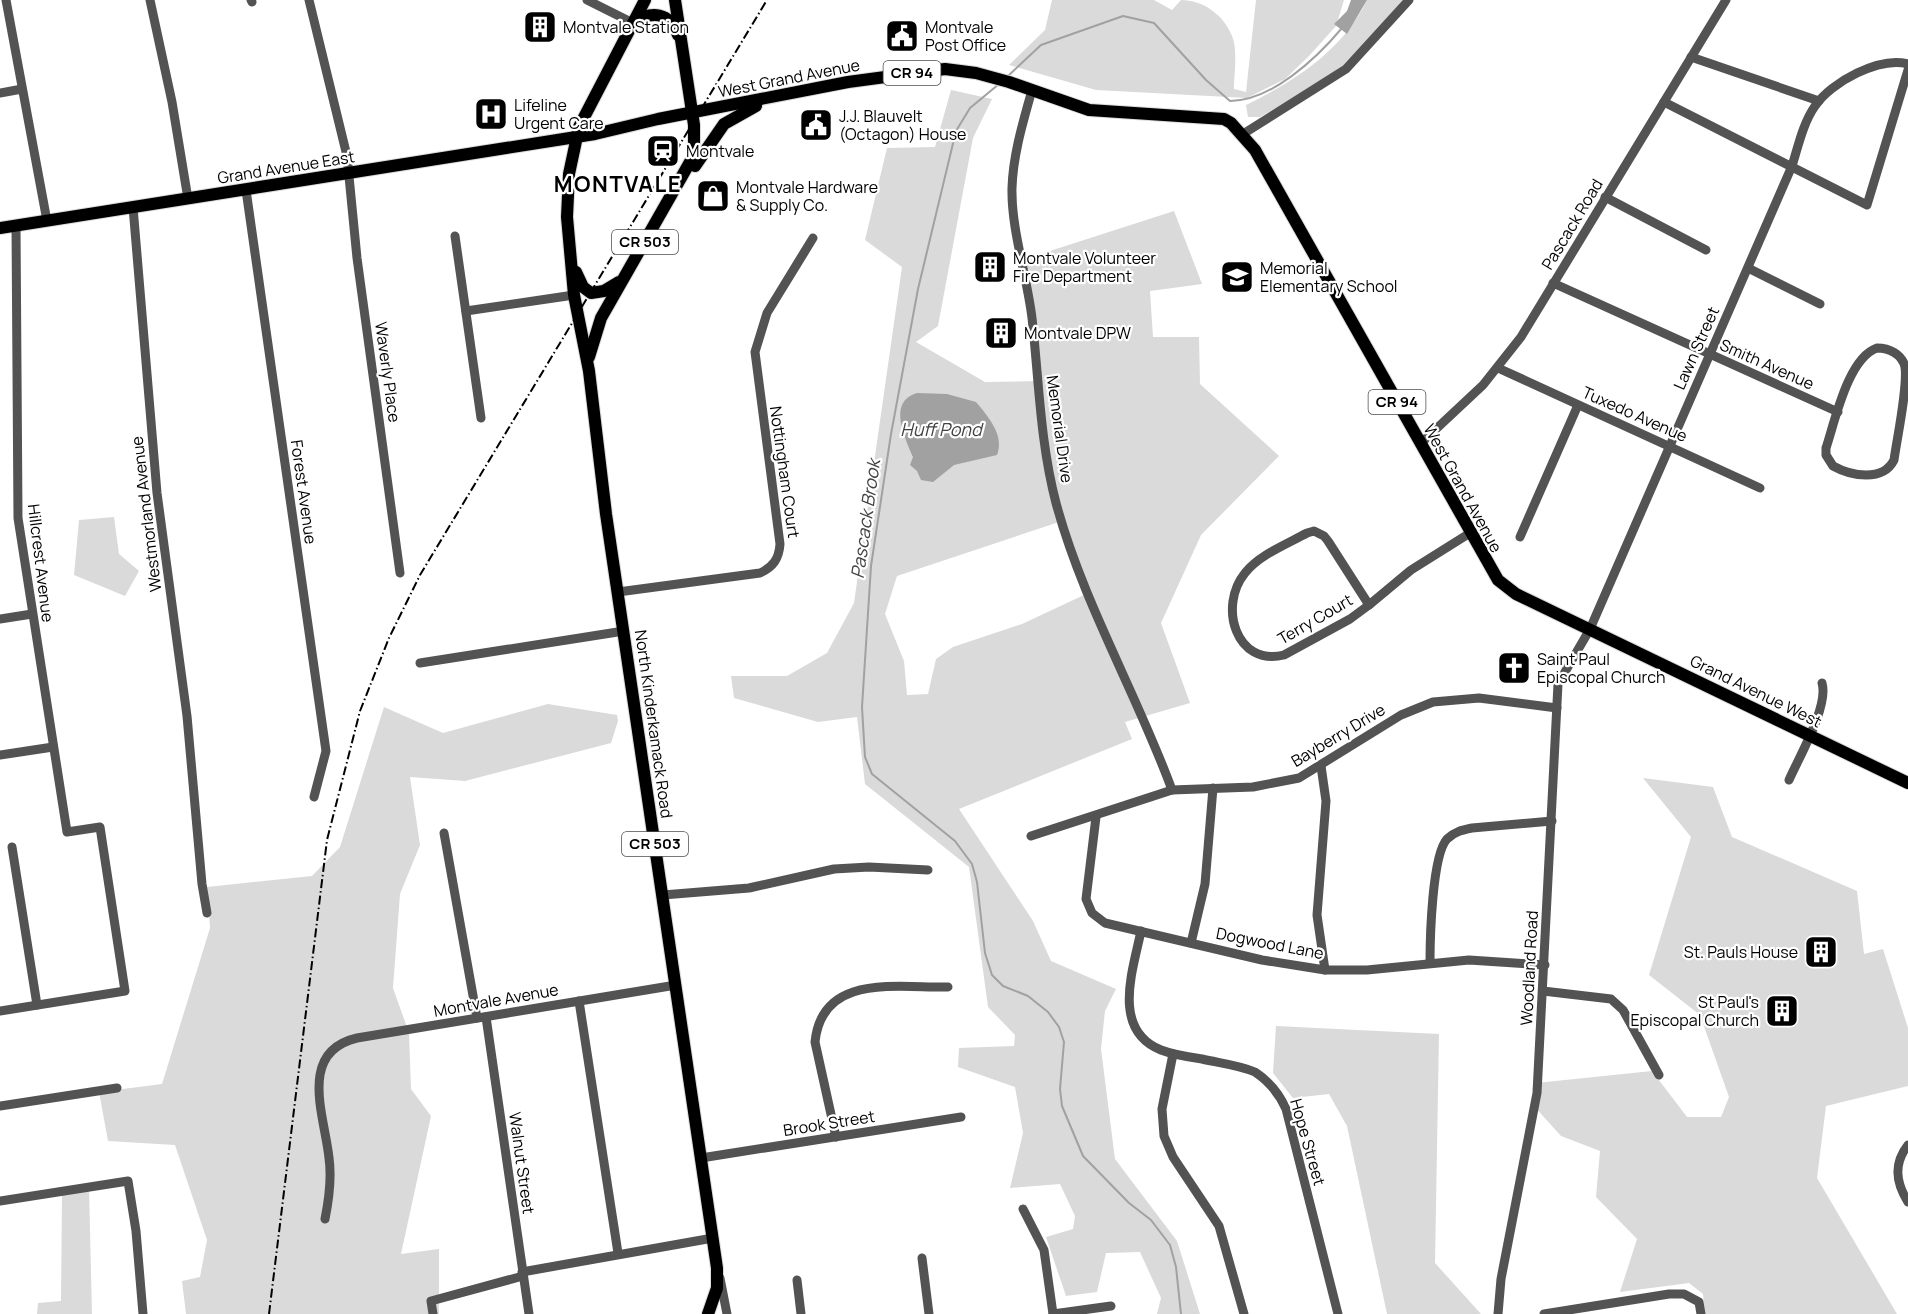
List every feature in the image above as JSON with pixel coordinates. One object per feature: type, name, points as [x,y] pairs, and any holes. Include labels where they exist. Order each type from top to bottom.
[{"type":"main road","name":"CR 503","points":[[577,136],[587,107],[645,0]]},
{"type":"main road","name":"CR 503","points":[[589,371],[594,336],[621,281],[694,155],[696,138],[675,0]]},
{"type":"main road","points":[[633,23],[644,15],[656,14],[668,18],[675,28],[682,47]]},
{"type":"main road","name":"West Grand Avenue","points":[[577,136],[769,98],[912,73],[955,69],[1010,82],[1089,111],[1215,117],[1232,123],[1243,134],[1260,159],[1491,571],[1507,588],[1590,629]]},
{"type":"main road","points":[[681,179],[692,170],[724,124],[769,98]]},
{"type":"main road","name":"Grand Avenue East","points":[[0,228],[348,175],[577,136]]},
{"type":"main road","name":"North Kinderkamack Road","points":[[577,136],[569,174],[569,241],[574,295],[589,371],[618,592],[717,1268],[717,1288],[708,1314]]},
{"type":"main road","points":[[569,241],[577,278],[591,293]]},
{"type":"main road","points":[[574,295],[604,291],[621,281]]},
{"type":"main road","name":"Grand Avenue West","points":[[1590,629],[1809,734],[1907,778]]},
{"type":"street","points":[[6,0],[47,221]]},
{"type":"street","points":[[150,0],[172,102],[188,199]]},
{"type":"street","name":"Waverly Place","points":[[309,0],[342,135],[400,573]]},
{"type":"street","points":[[586,0],[633,23]]},
{"type":"street","points":[[1243,134],[1339,75],[1409,0]]},
{"type":"street","name":"Pascack Road","points":[[1420,444],[1498,368],[1521,337],[1726,0]]},
{"type":"street","points":[[1691,57],[1819,101]]},
{"type":"street","name":"Lawn Street","points":[[1590,629],[1792,166],[1808,118],[1819,101],[1838,86],[1883,62],[1908,64]]},
{"type":"street","points":[[1664,102],[1867,205],[1908,70]]},
{"type":"street","points":[[0,93],[22,89]]},
{"type":"street","name":"Memorial Drive","points":[[1032,90],[1014,164],[1012,190],[1032,318],[1043,445],[1057,506],[1088,590],[1139,715],[1155,741],[1172,790]]},
{"type":"street","name":"Forest Avenue","points":[[246,190],[326,751],[314,797]]},
{"type":"street","points":[[1605,197],[1706,250]]},
{"type":"street","name":"Westmorland Avenue","points":[[133,207],[157,493],[187,716],[202,884],[207,913]]},
{"type":"street","name":"Hillcrest Avenue","points":[[16,225],[17,483],[22,553],[67,832],[100,827],[125,991],[37,1005]]},
{"type":"street","points":[[455,236],[481,418]]},
{"type":"street","name":"Nottingham Court","points":[[618,592],[760,573],[772,566],[777,559],[780,544],[755,352],[767,313],[813,238]]},
{"type":"street","points":[[1748,268],[1820,304]]},
{"type":"street","name":"Smith Avenue","points":[[1553,283],[1838,412]]},
{"type":"street","points":[[466,311],[574,295]]},
{"type":"street","points":[[1884,348],[1897,354],[1905,368],[1905,386],[1894,460],[1886,471],[1868,475],[1838,469],[1828,461],[1826,448],[1838,412],[1853,370],[1864,354],[1884,348]]},
{"type":"street","name":"Tuxedo Avenue","points":[[1498,368],[1760,488]]},
{"type":"street","points":[[1520,537],[1578,405]]},
{"type":"street","name":"Terry Court","points":[[1369,605],[1328,541],[1314,531],[1256,563],[1244,573],[1235,591],[1235,629],[1238,638],[1250,651],[1257,655],[1275,657],[1335,627],[1369,605],[1411,570],[1470,533]]},
{"type":"street","points":[[0,619],[32,614]]},
{"type":"street","name":"Woodland Road","points":[[1498,1314],[1501,1279],[1537,1093],[1558,684],[1590,629]]},
{"type":"street","points":[[420,663],[624,632]]},
{"type":"street","points":[[1789,780],[1823,696],[1822,682]]},
{"type":"street","name":"Bayberry Drive","points":[[1031,836],[1096,817],[1172,790],[1273,785],[1299,778],[1401,715],[1433,702],[1479,698],[1557,708]]},
{"type":"street","points":[[0,755],[53,747]]},
{"type":"street","points":[[1321,766],[1326,801],[1317,915],[1325,970]]},
{"type":"street","points":[[1191,943],[1205,884],[1212,788]]},
{"type":"street","name":"Dogwood Lane","points":[[1096,817],[1086,891],[1088,907],[1105,922],[1290,965],[1325,970],[1367,970],[1469,960],[1545,965]]},
{"type":"street","points":[[1430,963],[1433,902],[1441,849],[1447,839],[1459,831],[1472,828],[1552,821]]},
{"type":"street","name":"Walnut Street","points":[[444,833],[481,1017],[529,1314]]},
{"type":"street","points":[[0,1011],[37,1005],[12,847]]},
{"type":"street","points":[[663,896],[749,888],[834,869],[869,867],[928,870]]},
{"type":"street","name":"Hope Street","points":[[1141,931],[1128,990],[1131,1019],[1143,1038],[1152,1045],[1173,1054],[1247,1068],[1266,1080],[1281,1097],[1338,1314]]},
{"type":"street","name":"Montvale Avenue","points":[[325,1219],[330,1158],[318,1081],[326,1058],[338,1046],[351,1040],[676,985]]},
{"type":"street","points":[[836,1137],[815,1042],[816,1031],[824,1012],[832,1002],[854,991],[948,987]]},
{"type":"street","points":[[1544,991],[1611,999],[1623,1010],[1659,1075]]},
{"type":"street","points":[[579,1001],[618,1253]]},
{"type":"street","points":[[1173,1054],[1162,1109],[1164,1136],[1173,1157],[1219,1226],[1244,1314]]},
{"type":"street","points":[[0,1106],[117,1088]]},
{"type":"street","name":"Brook Street","points":[[701,1158],[962,1117]]},
{"type":"street","points":[[1908,1145],[1901,1155],[1897,1173],[1902,1192],[1908,1202]]},
{"type":"street","points":[[0,1201],[128,1181],[136,1231],[143,1314]]},
{"type":"street","points":[[1023,1209],[1044,1250],[1053,1314],[1111,1306]]},
{"type":"street","points":[[433,1314],[431,1301],[523,1274],[618,1253],[713,1238]]},
{"type":"street","points":[[921,1258],[929,1314]]},
{"type":"street","points":[[717,1268],[727,1314]]},
{"type":"street","points":[[797,1280],[801,1314]]},
{"type":"street","points":[[1544,1314],[1684,1294],[1699,1302],[1701,1314]]},
{"type":"shaded area","points":[[1052,0],[1154,0],[1172,10],[1181,0],[1205,6],[1218,15],[1232,36],[1235,48],[1234,89],[1246,92],[1256,0],[1344,0],[1336,26],[1309,56],[1285,79],[1247,98],[1096,90],[1009,65],[1045,30]]},
{"type":"shaded area","points":[[1367,0],[1403,0],[1350,61],[1321,84],[1260,117],[1248,117],[1246,105],[1282,86],[1331,49],[1357,18]]},
{"type":"shaded area","points":[[951,90],[992,99],[973,138],[938,326],[916,342],[985,382],[1039,381],[1022,260],[1174,211],[1202,284],[1150,291],[1153,337],[1199,337],[1200,384],[1279,456],[1201,535],[1161,623],[1190,703],[1125,722],[1132,739],[959,809],[1033,921],[1051,961],[1116,989],[1105,1011],[1101,1049],[1115,1159],[1177,1241],[1200,1314],[1157,1314],[1161,1298],[1140,1252],[1106,1253],[1097,1292],[1066,1296],[1046,1237],[1073,1229],[1075,1216],[1060,1184],[1010,1188],[1023,1133],[1015,1087],[958,1067],[959,1048],[1014,1046],[1015,1035],[988,1007],[969,867],[865,784],[857,717],[818,722],[734,698],[731,676],[787,676],[827,653],[854,603],[902,267],[865,240],[887,148],[935,147]],"holes":[[[1062,521],[1084,595],[1022,624],[953,647],[936,659],[928,694],[907,695],[904,661],[885,614],[897,576]]]},
{"type":"shaded area","points":[[114,517],[119,554],[139,571],[125,596],[74,575],[79,520]]},
{"type":"shaded area","points":[[548,704],[617,715],[618,721],[611,743],[465,781],[410,777],[420,845],[400,894],[393,988],[409,1033],[411,1089],[431,1116],[401,1254],[439,1249],[439,1314],[186,1314],[182,1281],[200,1277],[207,1240],[175,1145],[108,1141],[99,1092],[162,1084],[210,928],[207,887],[312,876],[340,847],[384,707],[443,733]]},
{"type":"shaded area","points":[[1643,778],[1713,787],[1732,837],[1857,891],[1864,954],[1883,949],[1908,1028],[1908,1086],[1826,1106],[1817,1178],[1897,1314],[1705,1314],[1703,1294],[1689,1283],[1620,1292],[1637,1239],[1596,1197],[1600,1151],[1561,1136],[1533,1105],[1536,1083],[1652,1071],[1687,1117],[1721,1117],[1729,1097],[1700,1015],[1649,975],[1691,837]]},
{"type":"shaded area","points":[[1276,1026],[1439,1034],[1435,1263],[1481,1314],[1387,1314],[1347,1126],[1329,1094],[1293,1098],[1273,1073]]},
{"type":"shaded area","points":[[89,1187],[92,1314],[37,1314],[38,1303],[61,1301],[62,1193]]},
{"type":"water","points":[[1351,0],[1367,0],[1347,34],[1334,24],[1347,11]]},
{"type":"water","name":"Huff Pond","points":[[917,393],[947,394],[976,402],[990,420],[997,434],[999,448],[997,455],[954,465],[933,482],[921,480],[917,471],[910,465],[913,457],[903,430],[900,412],[908,398]]},
{"type":"waterway","name":"Pascack Brook","points":[[1008,76],[1041,45],[1123,16],[1154,23],[1206,80],[1230,101],[1246,99],[1261,94],[1292,76],[1342,28]]},
{"type":"waterway","name":"Pascack Brook","points":[[999,84],[970,108],[956,131],[918,289],[891,434],[871,566],[862,707],[865,757],[872,774],[955,841],[972,864],[977,882],[985,953],[992,975],[1003,986],[1028,996],[1048,1012],[1059,1027],[1064,1042],[1060,1089],[1062,1106],[1083,1156],[1129,1203],[1151,1220],[1170,1245],[1176,1267],[1181,1314]]},
{"type":"railway","points":[[269,1314],[327,840],[360,711],[389,638],[420,575],[767,0]]},
{"type":"place","name":"Montvale Station","points":[[540,27]]},
{"type":"place","name":"Montvale Post Office","points":[[902,36]]},
{"type":"place","name":"Lifeline Urgent Care","points":[[491,114]]},
{"type":"place","name":"J.J. Blauvelt (Octagon) House","points":[[816,125]]},
{"type":"place","name":"Montvale","points":[[663,151]]},
{"type":"place","name":"Montvale Hardware & Supply Co.","points":[[713,196]]},
{"type":"place","name":"Montvale Volunteer Fire Department","points":[[990,267]]},
{"type":"place","name":"Memorial Elementary School","points":[[1237,277]]},
{"type":"place","name":"Montvale DPW","points":[[1001,333]]},
{"type":"place","name":"Saint Paul Episcopal Church","points":[[1514,668]]},
{"type":"place","name":"St. Pauls House","points":[[1821,952]]},
{"type":"place","name":"St Paul's Episcopal Church","points":[[1782,1011]]},
{"type":"district","name":"MONTVALE","points":[[618,184]]}]
